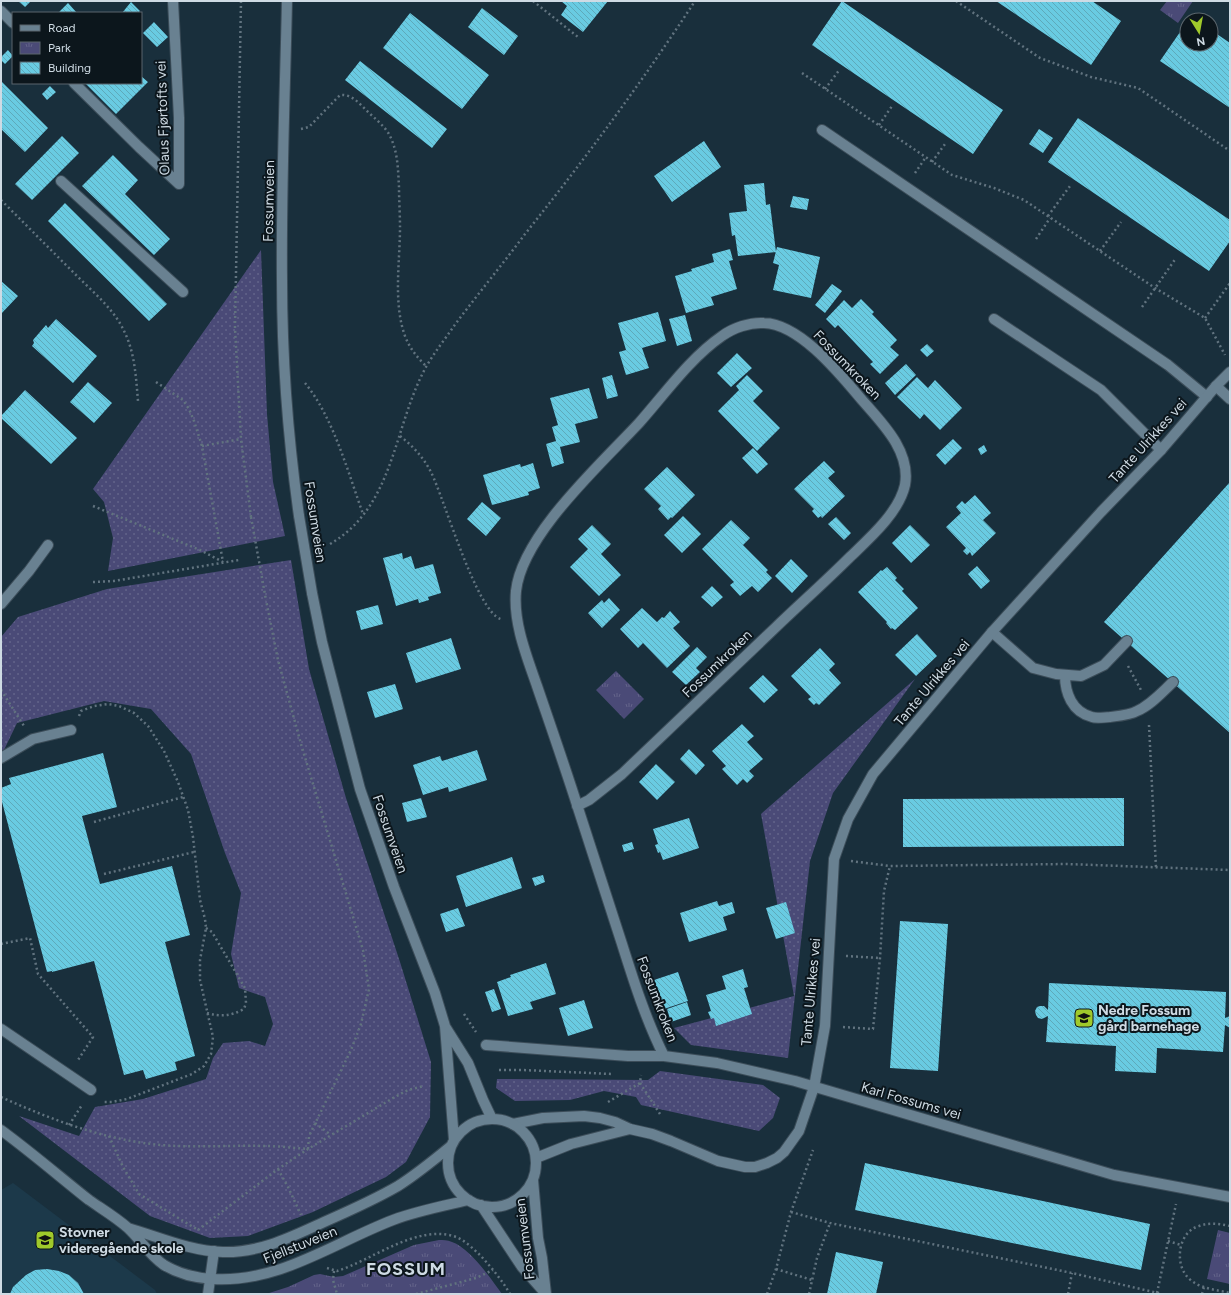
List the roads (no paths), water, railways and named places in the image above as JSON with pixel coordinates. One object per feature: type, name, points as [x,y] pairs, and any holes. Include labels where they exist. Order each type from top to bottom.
[{"type":"street","name":"Olaus Fjørtofts vei","points":[[75,84],[179,184],[179,118],[173,1]]},
{"type":"street","name":"Fossumveien","points":[[287,1],[282,287],[286,389],[293,474],[299,516],[322,642],[360,789],[394,887],[435,993],[445,1026],[453,1143]]},
{"type":"street","points":[[1,11],[12,22]]},
{"type":"street","points":[[822,130],[1168,365],[1207,397]]},
{"type":"street","points":[[61,181],[183,292]]},
{"type":"street","points":[[994,319],[1101,390],[1161,450]]},
{"type":"street","name":"Fossumkroken","points":[[578,806],[589,800],[622,774],[876,532],[892,512],[903,491],[906,470],[902,456],[895,441],[885,426],[849,384],[818,352],[800,336],[780,326],[764,323],[748,325],[732,330],[718,339],[703,352],[638,424],[605,457],[551,520],[534,545],[519,575],[516,589],[516,604],[518,623],[527,657],[578,806],[644,1011],[664,1056],[717,1063],[795,1081],[814,1087]]},
{"type":"street","name":"Tante Ulrikkes vei","points":[[814,1087],[825,1026],[834,859],[848,819],[873,774],[992,632],[1161,450],[1216,386],[1230,372]]},
{"type":"street","points":[[1216,386],[1230,399]]},
{"type":"street","points":[[1,604],[29,571],[48,545]]},
{"type":"street","points":[[992,632],[1033,668],[1065,675],[1081,676],[1104,665],[1127,641]]},
{"type":"street","points":[[1065,675],[1065,688],[1069,699],[1077,710],[1093,718],[1137,712],[1173,682]]},
{"type":"street","points":[[1,758],[33,739],[71,730]]},
{"type":"street","name":"Fossumveien","points":[[445,1026],[468,1063],[492,1119]]},
{"type":"street","points":[[1,1029],[91,1090]]},
{"type":"street","points":[[486,1046],[628,1056],[664,1056]]},
{"type":"street","points":[[513,1124],[543,1118],[584,1116],[600,1118],[615,1122],[630,1129],[652,1134],[718,1161],[734,1166],[755,1167],[777,1158],[791,1143],[798,1131],[814,1087]]},
{"type":"street","name":"Karl Fossums vei","points":[[814,1087],[1114,1175],[1230,1197]]},
{"type":"street","name":"Fossumveien","points":[[481,1120],[503,1120],[513,1124],[528,1138],[533,1148],[536,1158],[536,1170],[533,1180],[517,1199],[506,1205],[494,1207],[481,1205],[469,1200],[454,1186],[450,1176],[448,1156],[453,1143],[462,1131],[471,1124],[481,1120]]},
{"type":"street","points":[[536,1158],[571,1144],[630,1129]]},
{"type":"street","name":"Fjellstuveien","points":[[1,1130],[128,1228],[151,1256],[164,1265],[183,1274],[210,1278],[244,1278],[281,1270],[392,1221],[431,1208],[469,1200]]},
{"type":"street","name":"Fjellstuveien","points":[[128,1228],[186,1246],[214,1251],[242,1252],[257,1249],[288,1239],[380,1196],[411,1177],[453,1143]]},
{"type":"street","name":"Fossumveien","points":[[533,1180],[538,1238],[546,1294]]},
{"type":"street","name":"Fossumveien","points":[[481,1205],[522,1267],[546,1294]]},
{"type":"street","points":[[208,1294],[214,1251]]},
{"type":"place","name":"Nedre Fossum gård barnehage","points":[[1084,1018]]},
{"type":"place","name":"Stovner videregående skole","points":[[45,1240]]},
{"type":"district","name":"FOSSUM","points":[[406,1269]]}]
